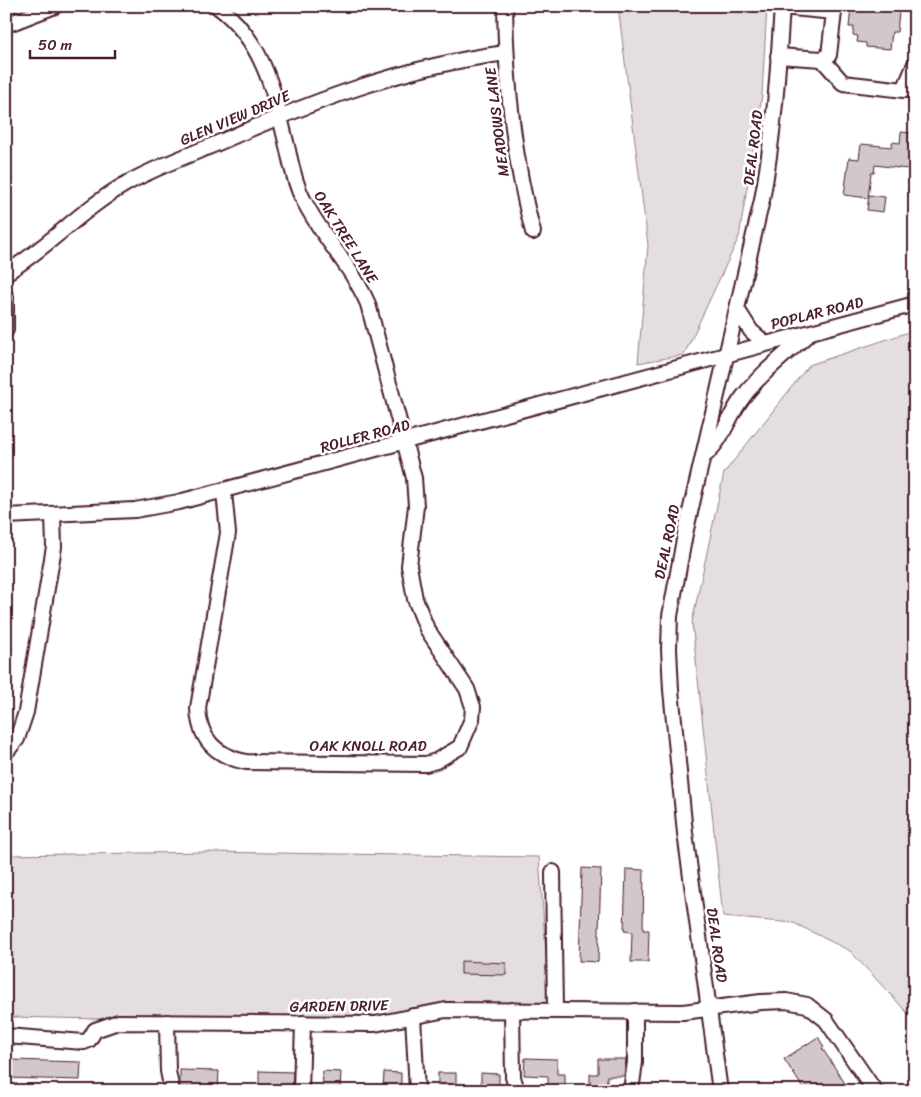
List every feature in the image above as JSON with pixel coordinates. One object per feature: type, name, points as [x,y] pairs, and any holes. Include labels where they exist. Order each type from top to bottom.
[{"type":"street","points":[[6,25],[55,6]]},
{"type":"street","name":"OAK TREE LANE","points":[[217,6],[243,30],[258,51],[302,198],[358,284],[368,304],[405,442]]},
{"type":"street","name":"MEADOWS LANE","points":[[506,6],[506,53],[513,132],[524,200],[533,232]]},
{"type":"street","points":[[778,56],[822,59],[829,55],[834,12],[782,7]]},
{"type":"street","name":"DEAL ROAD","points":[[720,1091],[685,833],[669,649],[675,582],[768,166],[782,7]]},
{"type":"street","name":"GLEN VIEW DRIVE","points":[[6,273],[33,257],[96,203],[123,185],[278,116],[337,93],[402,73],[434,65],[506,53]]},
{"type":"street","points":[[822,59],[843,82],[904,90],[915,64]]},
{"type":"street","points":[[6,297],[6,330]]},
{"type":"street","name":"POPLAR ROAD","points":[[726,354],[765,343],[808,335],[915,304]]},
{"type":"street","points":[[736,309],[750,330],[765,343]]},
{"type":"street","points":[[703,457],[716,446],[743,397],[758,379],[808,335]]},
{"type":"street","name":"ROLLER ROAD","points":[[6,516],[135,510],[224,492],[726,354]]},
{"type":"street","name":"OAK KNOLL ROAD","points":[[224,492],[228,533],[198,708],[199,722],[210,746],[234,760],[246,762],[426,764],[436,761],[460,747],[472,719],[473,707],[467,688],[427,629],[415,599],[409,566],[416,492],[405,442]]},
{"type":"street","points":[[6,752],[16,738],[26,712],[54,547],[53,515]]},
{"type":"street","points":[[553,872],[555,1010]]},
{"type":"street","name":"GARDEN DRIVE","points":[[6,1036],[84,1042],[89,1040],[94,1030],[107,1024],[167,1022],[375,1024],[396,1022],[412,1016],[446,1010],[683,1012],[761,1002],[797,1002],[807,1005],[826,1020],[876,1091]]},
{"type":"street","points":[[512,1010],[513,1077],[517,1091]]},
{"type":"street","points":[[631,1091],[635,1062],[635,1011]]},
{"type":"street","points":[[412,1016],[417,1091]]},
{"type":"street","points":[[167,1022],[168,1071],[172,1091]]},
{"type":"street","points":[[301,1091],[303,1023]]},
{"type":"shaded area","points":[[618,6],[767,6],[762,95],[739,237],[684,355],[638,363],[648,245]]},
{"type":"shaded area","points":[[915,330],[915,1021],[850,951],[794,923],[723,917],[692,622],[724,473],[809,365]]},
{"type":"shaded area","points":[[208,852],[539,857],[550,1010],[340,1024],[6,1017],[6,855]]},
{"type":"building","points":[[851,7],[899,12],[897,32],[892,32],[890,49],[866,47],[866,43],[857,42],[858,36],[853,35],[854,27],[849,27]]},
{"type":"building","points":[[901,132],[912,133],[907,169],[875,165],[874,173],[871,173],[868,198],[844,195],[849,158],[859,159],[861,144],[892,147],[892,142],[900,143]]},
{"type":"building","points":[[869,195],[885,197],[883,212],[867,210]]},
{"type":"building","points":[[582,868],[601,869],[598,962],[579,961]]},
{"type":"building","points":[[626,869],[644,870],[643,930],[649,930],[648,962],[631,962],[632,932],[624,931]]},
{"type":"building","points":[[461,961],[506,963],[506,975],[461,974]]},
{"type":"building","points":[[818,1037],[824,1047],[822,1048],[850,1091],[805,1091],[784,1059]]},
{"type":"building","points":[[525,1058],[557,1059],[557,1074],[565,1074],[565,1091],[548,1091],[548,1076],[524,1075]]},
{"type":"building","points":[[598,1059],[626,1059],[624,1076],[607,1076],[607,1091],[590,1091],[590,1074],[598,1074]]},
{"type":"building","points":[[11,1060],[81,1062],[80,1080],[6,1078],[6,1069],[11,1069]]},
{"type":"building","points":[[180,1070],[219,1071],[218,1088],[180,1087]]},
{"type":"building","points":[[259,1071],[293,1072],[292,1089],[268,1088],[268,1091],[259,1091]]},
{"type":"building","points":[[323,1071],[341,1072],[340,1091],[322,1091]]},
{"type":"building","points":[[384,1072],[401,1073],[401,1091],[383,1091]]},
{"type":"building","points":[[438,1073],[456,1073],[456,1091],[438,1091]]},
{"type":"building","points":[[481,1073],[499,1074],[499,1091],[481,1091]]}]
